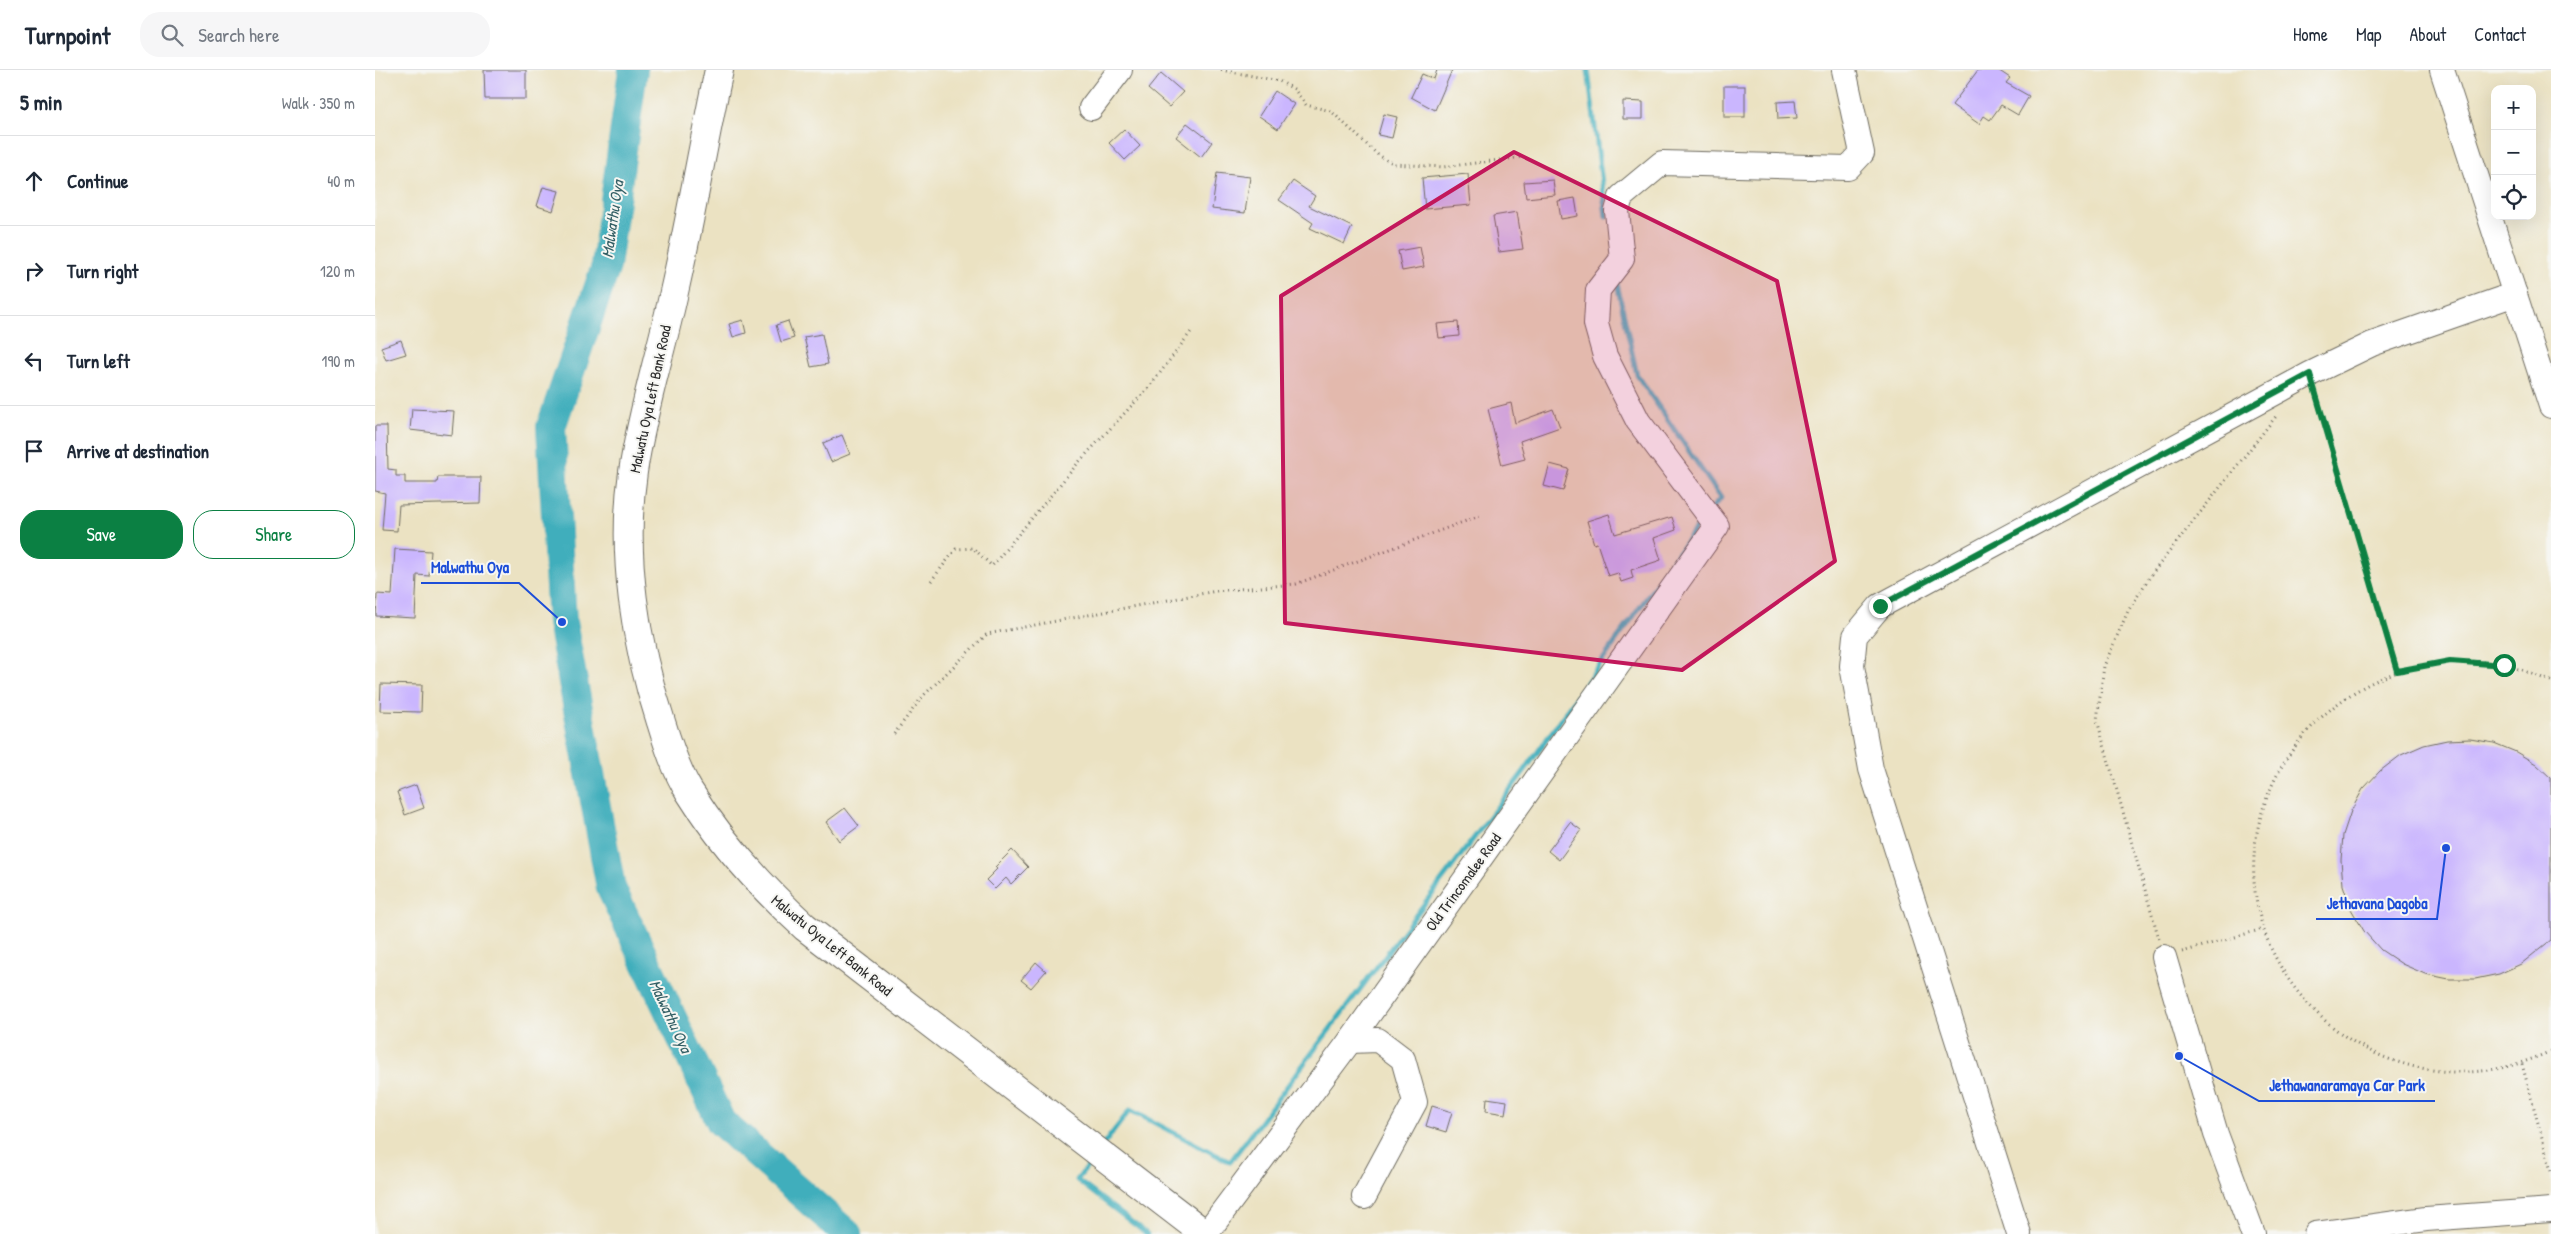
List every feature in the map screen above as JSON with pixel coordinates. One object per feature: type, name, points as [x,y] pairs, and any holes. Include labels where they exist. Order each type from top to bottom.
[{"type":"main road","name":"Malwatu Oya Left Bank Road","points":[[719,70],[674,292],[640,430],[631,492],[629,558],[639,634],[646,670],[665,736],[688,789],[718,832],[769,894],[805,927],[1206,1234]]},
{"type":"street","points":[[1091,108],[1120,70]]},
{"type":"street","name":"Old Trincomalee Road","points":[[1206,1234],[1350,1041],[1717,526],[1638,420],[1605,356],[1597,324],[1598,290],[1623,259],[1617,211],[1621,197],[1662,163],[1848,168],[1862,153],[1844,70]]},
{"type":"street","points":[[2442,70],[2551,406]]},
{"type":"street","points":[[2019,1234],[1871,769],[1852,666],[1855,636],[1880,606],[2310,374],[2372,344],[2515,294]]},
{"type":"street","points":[[2164,957],[2216,1134],[2253,1234]]},
{"type":"street","points":[[1350,1041],[1379,1040],[1403,1059],[1415,1102],[1364,1197]]},
{"type":"street","points":[[2316,1234],[2427,1219],[2551,1210]]},
{"type":"path","points":[[1221,70],[1279,81],[1294,89],[1306,105],[1331,111],[1378,156],[1394,164],[1443,168],[1524,157]]},
{"type":"path","points":[[931,581],[956,549],[973,548],[992,566],[1078,463],[1151,385],[1193,329]]},
{"type":"path","points":[[2310,374],[2397,671]]},
{"type":"path","points":[[2263,929],[2164,957],[2097,720],[2104,666],[2128,611],[2151,575],[2279,412]]},
{"type":"path","points":[[894,734],[923,696],[987,634],[1216,591],[1296,584],[1482,515]]},
{"type":"path","points":[[2551,681],[2504,665],[2450,661],[2397,671],[2355,690],[2318,718],[2289,753],[2267,794],[2256,838],[2255,884],[2263,929],[2286,978],[2320,1019],[2364,1050],[2415,1068],[2469,1073],[2522,1064],[2551,1051]]},
{"type":"path","points":[[2522,1064],[2551,1171]]},
{"type":"highlighted area","points":[[1514,152],[1777,281],[1835,561],[1682,670],[1285,623],[1281,296]]},
{"type":"building","points":[[484,70],[526,70],[526,99],[485,99]]},
{"type":"building","points":[[1437,70],[1452,70],[1435,110],[1411,97],[1422,74],[1434,79]]},
{"type":"building","points":[[1978,70],[1998,70],[2010,78],[2006,83],[2029,96],[2018,115],[2001,105],[1990,120],[1984,116],[1979,124],[1952,105]]},
{"type":"building","points":[[1161,73],[1183,92],[1169,107],[1148,89]]},
{"type":"building","points":[[1724,86],[1745,86],[1745,117],[1724,117]]},
{"type":"building","points":[[1275,91],[1294,104],[1278,129],[1259,116]]},
{"type":"building","points":[[1623,101],[1643,102],[1643,119],[1623,119]]},
{"type":"building","points":[[1795,101],[1797,118],[1778,119],[1777,102]]},
{"type":"building","points":[[1384,114],[1397,117],[1392,138],[1378,135]]},
{"type":"building","points":[[1187,123],[1212,142],[1201,157],[1176,137]]},
{"type":"building","points":[[1124,129],[1140,146],[1125,160],[1109,143]]},
{"type":"building","points":[[1217,173],[1250,177],[1245,213],[1212,209]]},
{"type":"building","points":[[1468,174],[1471,205],[1425,209],[1422,178]]},
{"type":"building","points":[[1553,180],[1555,195],[1526,198],[1524,182]]},
{"type":"building","points":[[1293,181],[1315,196],[1309,206],[1352,227],[1344,244],[1310,228],[1313,223],[1279,200]]},
{"type":"building","points":[[543,187],[559,191],[553,211],[537,206]]},
{"type":"building","points":[[1575,198],[1578,216],[1561,219],[1558,201]]},
{"type":"building","points":[[1517,212],[1523,249],[1499,252],[1493,216]]},
{"type":"building","points":[[1420,247],[1424,267],[1402,271],[1398,251]]},
{"type":"building","points":[[743,320],[746,333],[733,337],[729,324]]},
{"type":"building","points":[[788,321],[794,338],[781,342],[776,325]]},
{"type":"building","points":[[1458,322],[1459,336],[1439,338],[1437,324]]},
{"type":"building","points":[[822,334],[828,364],[811,367],[804,337]]},
{"type":"building","points":[[401,340],[406,354],[386,360],[381,347]]},
{"type":"building","points":[[1511,403],[1515,423],[1553,409],[1560,427],[1520,441],[1525,459],[1502,465],[1488,409]]},
{"type":"building","points":[[412,409],[454,411],[452,435],[410,430]]},
{"type":"building","points":[[375,426],[387,426],[388,469],[396,470],[396,476],[405,476],[405,483],[437,483],[438,477],[481,477],[480,503],[399,505],[397,531],[382,530],[385,493],[375,491]]},
{"type":"building","points":[[842,435],[850,454],[831,462],[823,443]]},
{"type":"building","points":[[1550,464],[1569,469],[1563,491],[1544,486]]},
{"type":"building","points":[[1609,514],[1615,534],[1672,517],[1676,530],[1654,538],[1661,560],[1631,570],[1633,578],[1621,582],[1618,573],[1608,576],[1597,543],[1594,544],[1587,521]]},
{"type":"building","points":[[395,549],[431,551],[429,576],[417,575],[415,618],[376,616],[377,594],[392,595]]},
{"type":"building","points":[[381,684],[422,685],[421,712],[380,711]]},
{"type":"building","points":[[2470,739],[2494,743],[2516,752],[2536,764],[2551,778],[2551,940],[2521,964],[2499,974],[2475,979],[2449,979],[2425,974],[2402,964],[2381,950],[2364,931],[2351,909],[2343,885],[2341,860],[2343,835],[2351,811],[2363,789],[2380,771],[2401,755],[2424,745],[2447,740]]},
{"type":"building","points":[[416,785],[424,808],[405,815],[397,792]]},
{"type":"building","points":[[845,808],[859,826],[839,841],[826,822]]},
{"type":"building","points":[[1570,822],[1581,830],[1559,860],[1548,851]]},
{"type":"building","points":[[1012,850],[1028,867],[1011,884],[1006,878],[995,889],[986,880],[997,869],[995,867]]},
{"type":"building","points":[[1036,962],[1046,971],[1031,988],[1021,980]]},
{"type":"building","points":[[1487,1098],[1507,1101],[1505,1114],[1486,1111]]},
{"type":"building","points":[[1432,1106],[1452,1112],[1446,1132],[1426,1126]]},
{"type":"waterway","name":"Malwathu Oya","points":[[633,70],[606,266],[551,427],[562,622],[611,888],[721,1122],[847,1234]]},
{"type":"waterway","points":[[1588,70],[1606,216]]},
{"type":"waterway","points":[[1616,279],[1637,375],[1721,498],[1712,508]]},
{"type":"waterway","points":[[1103,1145],[1130,1110],[1230,1162],[1525,770],[1703,518]]},
{"type":"waterway","points":[[1094,1158],[1077,1180],[1147,1234]]},
{"type":"place","name":"Malwathu Oya","points":[[562,622]]},
{"type":"place","name":"Jethavana Dagoba","points":[[2446,848]]},
{"type":"place","name":"Jethawanaramaya Car Park","points":[[2179,1056]]},
{"type":"route","points":[[1880,606],[2310,374],[2397,671],[2450,661],[2504,665]]}]
